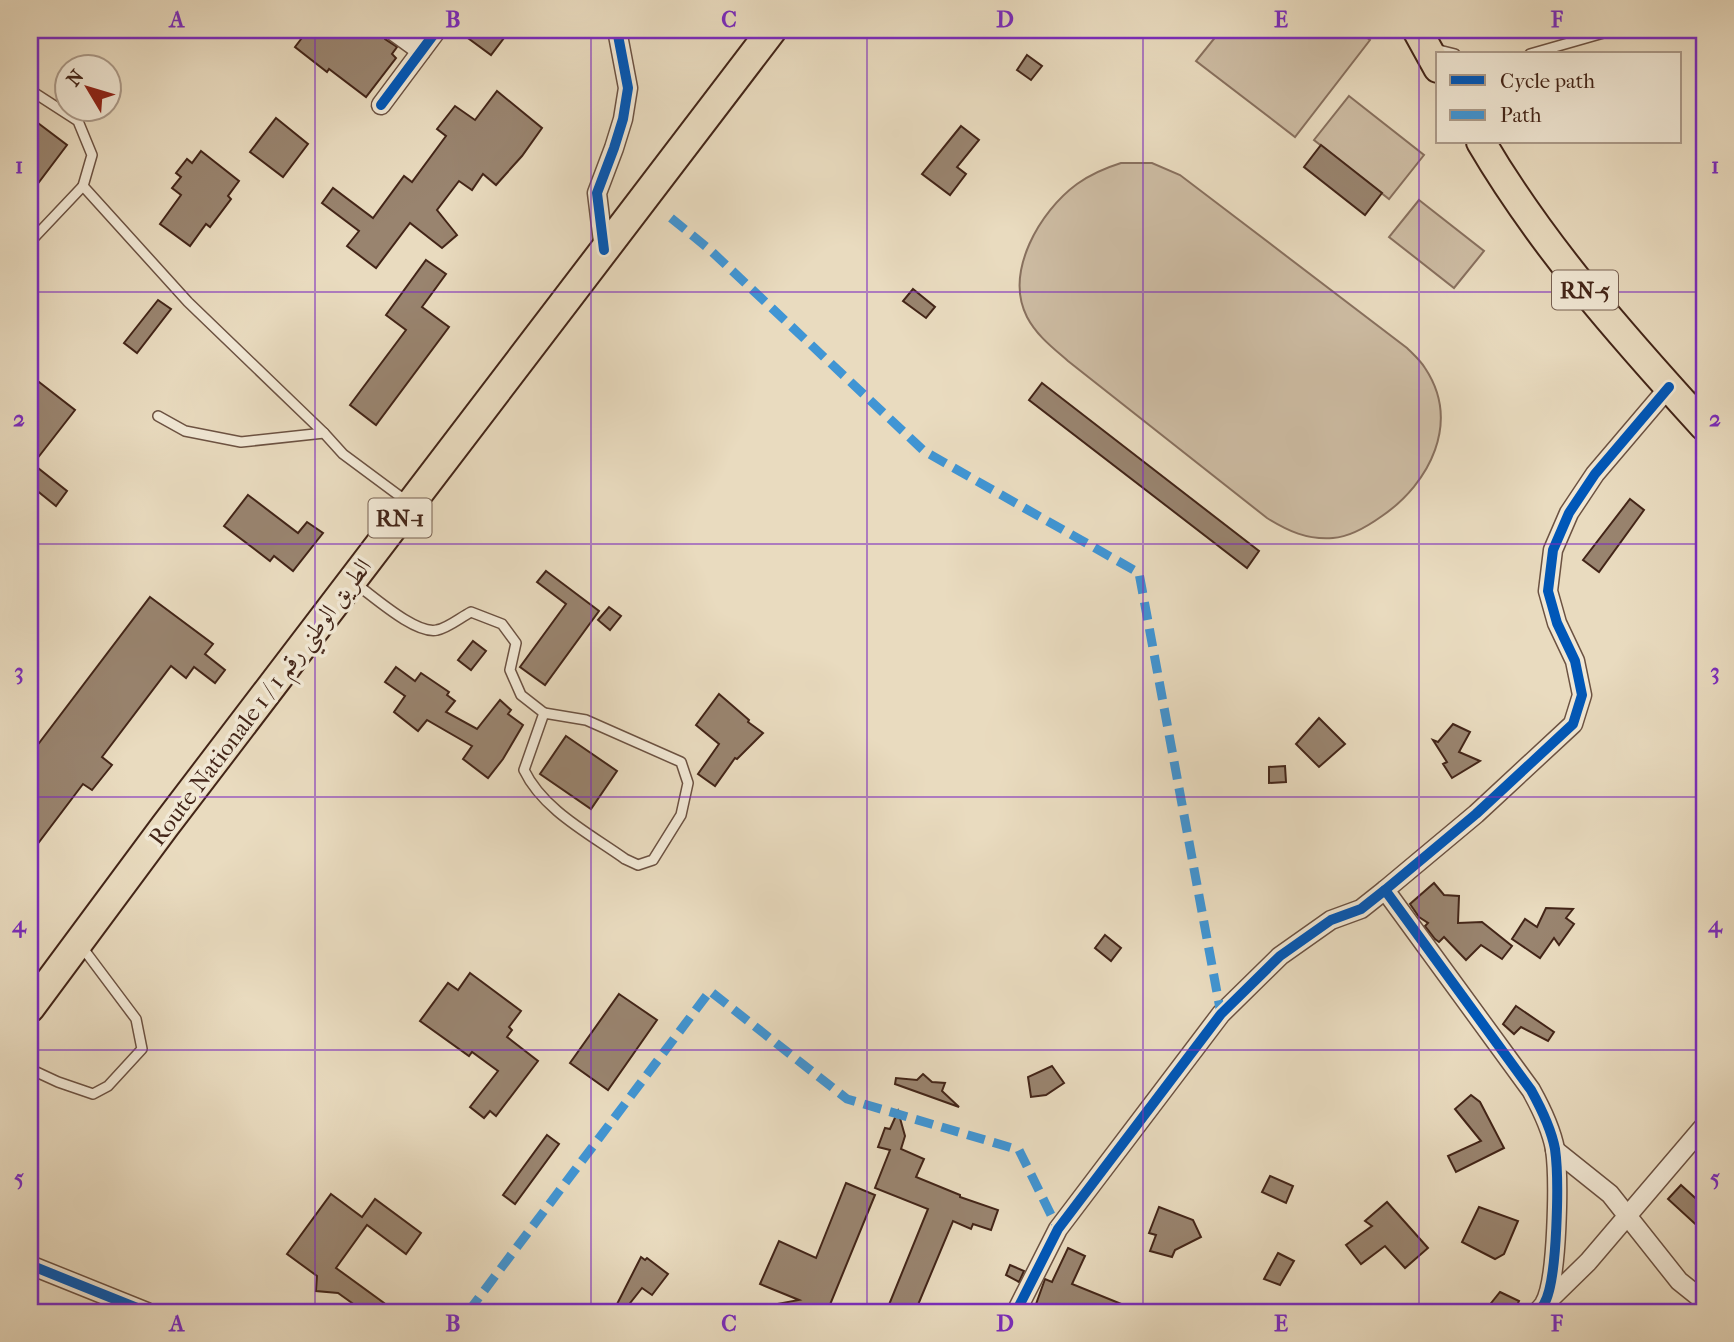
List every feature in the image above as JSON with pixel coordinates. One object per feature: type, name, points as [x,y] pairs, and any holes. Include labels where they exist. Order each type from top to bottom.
[{"type":"main road","name":"Route Nationale 1 / الطريق الوطني رقم 1","points":[[30,1008],[772,30]]},
{"type":"main road","name":"RN-5","points":[[1481,144],[1561,260],[1698,419]]},
{"type":"street","points":[[392,30],[421,51]]},
{"type":"street","points":[[381,105],[437,30]]},
{"type":"street","points":[[604,250],[597,193],[614,148],[628,88],[617,30]]},
{"type":"street","points":[[1016,1312],[1058,1229],[1221,1014],[1280,956],[1331,920],[1361,909],[1385,890],[1476,814],[1573,724],[1582,695],[1575,661],[1557,623],[1548,591],[1553,550],[1569,513],[1595,474],[1669,387]]},
{"type":"street","points":[[1385,890],[1531,1090],[1544,1113],[1555,1150],[1556,1205],[1553,1272],[1541,1308]]},
{"type":"street","points":[[1541,1308],[1588,1262],[1704,1126]]},
{"type":"street","points":[[1555,1150],[1610,1195],[1628,1214],[1679,1282],[1704,1301]]},
{"type":"street","points":[[30,1265],[147,1312]]},
{"type":"lane","points":[[1537,52],[1614,30]]},
{"type":"lane","points":[[1427,48],[1446,52]]},
{"type":"lane","points":[[30,90],[78,121],[92,155],[83,186],[30,242]]},
{"type":"lane","points":[[83,186],[188,302],[343,454],[410,504]]},
{"type":"lane","points":[[1698,419],[1704,384]]},
{"type":"lane","points":[[158,416],[186,431],[241,442],[324,433]]},
{"type":"lane","points":[[352,581],[407,621],[425,630],[437,631],[471,612],[502,624],[516,643],[510,670],[521,695],[544,713],[586,720],[681,762],[688,783],[681,815],[653,860],[638,865],[625,859],[544,800],[531,786],[524,770],[544,713]]},
{"type":"lane","points":[[30,1069],[93,1094],[108,1086],[142,1049],[136,1019],[78,943]]},
{"type":"shaded area","points":[[1221,30],[1357,30],[1370,40],[1295,137],[1196,61]]},
{"type":"shaded area","points":[[1349,96],[1424,155],[1389,199],[1314,140]]},
{"type":"shaded area","points":[[1121,163],[1152,163],[1180,175],[1407,348],[1423,365],[1435,389],[1440,409],[1440,430],[1435,450],[1414,487],[1382,516],[1352,533],[1333,538],[1306,536],[1283,527],[1267,518],[1068,361],[1036,330],[1027,317],[1021,299],[1020,281],[1023,262],[1039,226],[1050,210],[1077,184]]},
{"type":"shaded area","points":[[1419,200],[1484,251],[1454,288],[1389,237]]},
{"type":"building","points":[[308,30],[381,30],[385,39],[397,47],[392,54],[396,58],[366,97],[295,47]]},
{"type":"building","points":[[457,30],[510,30],[491,55]]},
{"type":"building","points":[[1027,55],[1042,66],[1031,80],[1017,70]]},
{"type":"building","points":[[497,91],[542,128],[496,185],[483,174],[472,190],[459,181],[437,210],[457,235],[442,248],[410,223],[376,268],[347,246],[359,231],[322,203],[333,188],[373,218],[404,176],[412,182],[446,136],[437,129],[455,106],[475,120]]},
{"type":"building","points":[[30,117],[67,145],[30,194]]},
{"type":"building","points":[[276,118],[308,144],[283,177],[250,152]]},
{"type":"building","points":[[961,126],[979,140],[957,167],[966,174],[950,195],[922,174]]},
{"type":"building","points":[[1321,145],[1382,193],[1365,215],[1304,167]]},
{"type":"building","points":[[201,151],[239,181],[228,196],[231,199],[210,227],[206,224],[190,246],[160,224],[181,195],[172,188],[181,177],[176,173],[187,159],[192,163]]},
{"type":"building","points":[[426,260],[446,274],[422,307],[449,327],[376,425],[350,405],[406,330],[386,315]]},
{"type":"building","points":[[913,289],[935,307],[926,318],[903,301]]},
{"type":"building","points":[[158,300],[171,309],[137,353],[124,343]]},
{"type":"building","points":[[30,375],[75,410],[33,464],[67,491],[56,506],[30,485]]},
{"type":"building","points":[[1042,383],[1259,551],[1247,568],[1029,400]]},
{"type":"building","points":[[248,495],[298,533],[307,522],[323,533],[293,571],[274,556],[270,561],[224,526]]},
{"type":"building","points":[[1630,499],[1644,510],[1599,572],[1583,560]]},
{"type":"building","points":[[546,571],[599,611],[545,685],[520,667],[566,604],[537,582]]},
{"type":"building","points":[[150,597],[213,644],[205,654],[225,670],[215,683],[194,667],[186,678],[171,666],[102,757],[112,765],[92,790],[83,784],[30,854],[30,755]]},
{"type":"building","points":[[609,607],[621,616],[610,630],[598,620]]},
{"type":"building","points":[[473,641],[486,651],[471,670],[458,660]]},
{"type":"building","points":[[396,667],[415,681],[421,673],[449,692],[447,695],[455,701],[446,712],[477,729],[500,700],[511,710],[508,714],[523,725],[488,778],[463,759],[472,746],[427,720],[418,731],[394,712],[405,696],[385,682]]},
{"type":"building","points":[[719,694],[763,733],[735,758],[715,786],[698,774],[719,744],[696,725]]},
{"type":"building","points":[[1319,718],[1345,744],[1319,767],[1296,744]]},
{"type":"building","points":[[1453,724],[1470,732],[1459,752],[1480,761],[1452,778],[1443,764],[1447,762],[1433,740],[1438,742]]},
{"type":"building","points":[[566,736],[617,771],[591,809],[540,774]]},
{"type":"building","points":[[1285,766],[1286,782],[1269,783],[1269,767]]},
{"type":"building","points":[[1434,883],[1444,895],[1459,896],[1458,923],[1482,922],[1512,946],[1502,959],[1481,945],[1466,960],[1444,937],[1439,942],[1435,939],[1425,926],[1428,923],[1419,917],[1410,904]]},
{"type":"building","points":[[1546,908],[1573,909],[1566,918],[1574,924],[1559,945],[1554,938],[1540,958],[1512,939],[1525,919],[1537,927]]},
{"type":"building","points":[[1105,935],[1121,948],[1111,961],[1095,948]]},
{"type":"building","points":[[470,973],[521,1011],[509,1027],[512,1030],[507,1037],[538,1061],[496,1116],[490,1111],[484,1118],[470,1107],[498,1071],[472,1052],[469,1056],[420,1021],[448,983],[458,990]]},
{"type":"building","points":[[619,994],[657,1020],[608,1090],[570,1063]]},
{"type":"building","points":[[1516,1006],[1554,1032],[1548,1041],[1521,1027],[1514,1034],[1503,1024]]},
{"type":"building","points":[[1052,1066],[1064,1083],[1046,1095],[1031,1097],[1028,1077]]},
{"type":"building","points":[[923,1074],[932,1082],[945,1083],[942,1091],[959,1107],[895,1084],[896,1078],[917,1080]]},
{"type":"building","points":[[1471,1095],[1480,1102],[1504,1148],[1456,1172],[1448,1156],[1481,1141],[1455,1109]]},
{"type":"building","points":[[898,1111],[905,1136],[901,1149],[924,1159],[916,1177],[960,1197],[998,1210],[991,1230],[973,1224],[971,1229],[953,1221],[915,1312],[886,1312],[928,1209],[875,1188],[890,1150],[878,1147],[885,1128],[890,1129]]},
{"type":"building","points":[[547,1135],[559,1144],[515,1204],[503,1195]]},
{"type":"building","points":[[1270,1176],[1293,1186],[1286,1203],[1262,1192]]},
{"type":"building","points":[[846,1183],[875,1195],[827,1312],[778,1312],[777,1304],[799,1300],[760,1284],[779,1241],[816,1258]]},
{"type":"building","points":[[1681,1185],[1704,1206],[1704,1232],[1668,1199]]},
{"type":"building","points":[[331,1194],[362,1217],[375,1199],[421,1233],[406,1254],[367,1225],[336,1268],[384,1303],[377,1312],[360,1312],[359,1308],[338,1293],[316,1291],[317,1276],[287,1254]]},
{"type":"building","points":[[1387,1202],[1428,1248],[1405,1268],[1385,1246],[1361,1264],[1346,1245],[1372,1226],[1365,1221]]},
{"type":"building","points":[[1159,1207],[1193,1220],[1201,1237],[1175,1250],[1172,1257],[1150,1251],[1156,1235],[1149,1233]]},
{"type":"building","points":[[1479,1207],[1518,1221],[1504,1254],[1495,1259],[1462,1242]]},
{"type":"building","points":[[1068,1248],[1085,1256],[1072,1284],[1141,1312],[1047,1312],[1035,1307],[1045,1279],[1052,1282]]},
{"type":"building","points":[[1278,1253],[1294,1261],[1280,1285],[1264,1279]]},
{"type":"building","points":[[641,1257],[645,1260],[647,1258],[668,1274],[652,1295],[642,1288],[623,1312],[613,1312]]},
{"type":"building","points":[[1010,1265],[1024,1271],[1019,1282],[1006,1275]]},
{"type":"building","points":[[1500,1292],[1519,1301],[1514,1312],[1484,1312]]},
{"type":"marked path","points":[[671,218],[709,249],[924,451],[1139,573],[1221,1014]]},
{"type":"marked path","points":[[468,1312],[710,991],[847,1099],[1019,1150],[1058,1229]]},
{"type":"cycle path","points":[[381,105],[437,30]]},
{"type":"cycle path","points":[[604,250],[597,193],[623,119],[628,88],[617,30]]},
{"type":"cycle path","points":[[1016,1312],[1058,1229],[1221,1014],[1280,956],[1331,920],[1361,909],[1385,890],[1476,814],[1573,724],[1582,695],[1575,661],[1557,623],[1548,591],[1553,550],[1569,513],[1595,474],[1669,387]]},
{"type":"cycle path","points":[[1385,890],[1531,1090],[1548,1126],[1556,1163],[1555,1252],[1549,1292],[1537,1312]]},
{"type":"cycle path","points":[[30,1265],[147,1312]]}]
